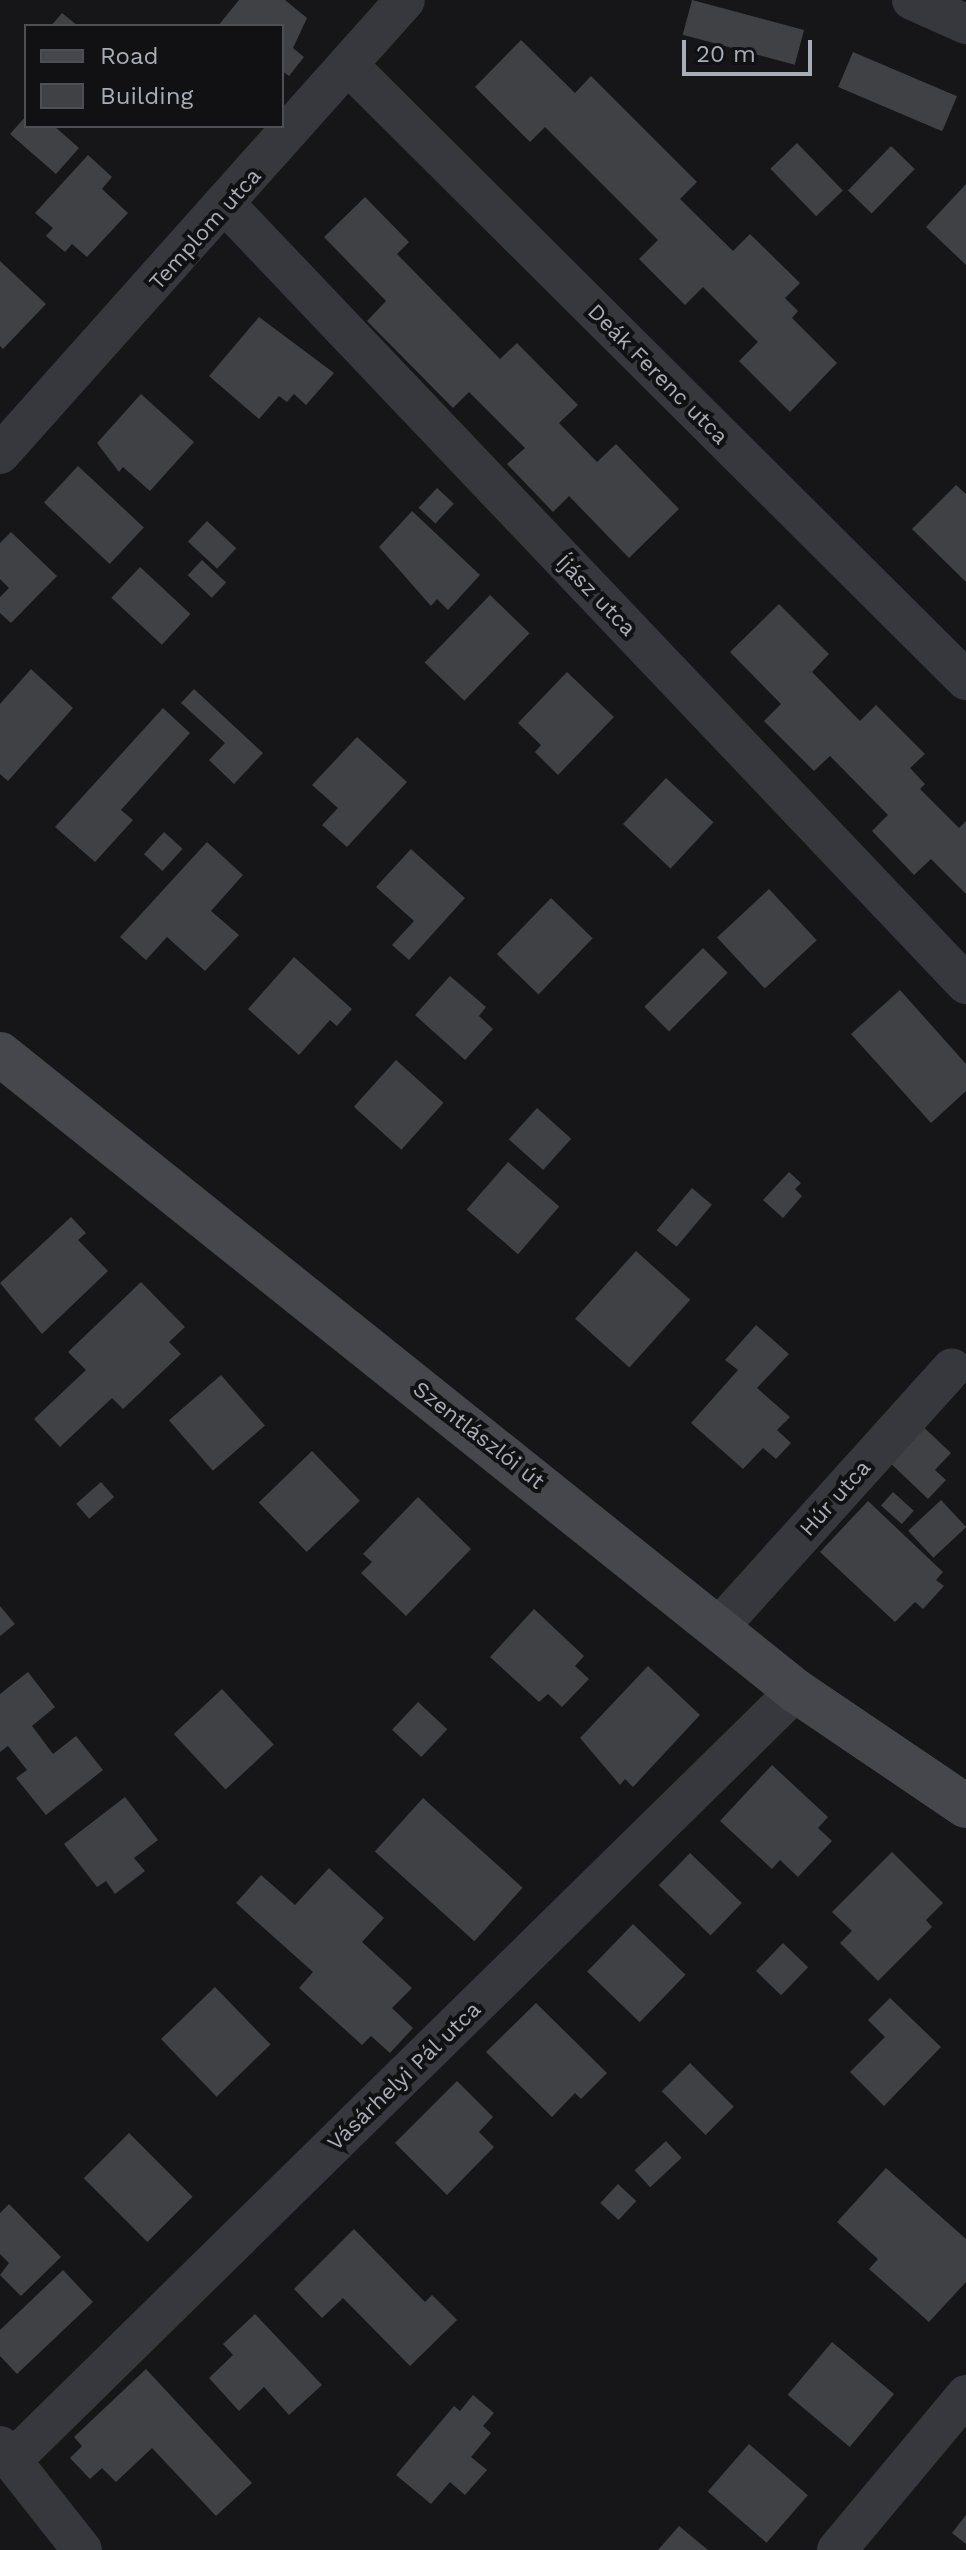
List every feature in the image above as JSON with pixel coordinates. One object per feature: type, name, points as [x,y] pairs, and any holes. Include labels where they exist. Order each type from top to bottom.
[{"type":"main road","name":"Szentlászlói út","points":[[0,1054],[796,1691],[966,1806]]},
{"type":"street","name":"Templom utca","points":[[0,454],[227,206],[405,0]]},
{"type":"street","points":[[912,0],[966,24]]},
{"type":"street","name":"Deák Ferenc utca","points":[[350,67],[966,680]]},
{"type":"street","name":"Íjász utca","points":[[227,206],[966,984]]},
{"type":"street","name":"Húr utca","points":[[719,1627],[952,1368]]},
{"type":"street","name":"Vásárhelyi Pál utca","points":[[6,2453],[796,1691]]},
{"type":"street","points":[[837,2550],[966,2395]]},
{"type":"street","points":[[6,2453],[82,2550]]},
{"type":"building","points":[[239,0],[285,0],[307,18],[293,48],[304,57],[289,76],[284,72],[284,24],[220,24]]},
{"type":"building","points":[[692,0],[804,30],[795,65],[683,35]]},
{"type":"building","points":[[62,13],[76,24],[53,24]]},
{"type":"building","points":[[521,40],[575,93],[591,76],[697,182],[680,199],[733,251],[750,234],[800,283],[785,298],[798,311],[792,318],[837,363],[790,412],[739,361],[758,342],[703,287],[685,305],[639,259],[658,240],[545,127],[530,142],[475,87]]},
{"type":"building","points":[[853,52],[957,96],[942,131],[838,87]]},
{"type":"building","points":[[24,118],[24,128],[56,128],[79,148],[56,174],[10,134]]},
{"type":"building","points":[[797,143],[843,190],[816,216],[770,169]]},
{"type":"building","points":[[891,146],[915,169],[872,214],[848,191]]},
{"type":"building","points":[[88,155],[112,177],[102,189],[128,213],[87,257],[72,244],[65,252],[46,236],[53,228],[35,213]]},
{"type":"building","points":[[966,184],[966,265],[926,227]]},
{"type":"building","points":[[365,197],[409,242],[397,254],[500,359],[517,343],[578,405],[559,423],[597,462],[616,444],[679,509],[629,558],[569,496],[553,512],[507,464],[525,448],[469,392],[453,408],[367,321],[386,301],[324,237]]},
{"type":"building","points":[[0,261],[46,304],[3,349],[0,346]]},
{"type":"building","points":[[259,317],[334,373],[306,405],[294,394],[287,402],[279,396],[259,419],[209,376]]},
{"type":"building","points":[[141,394],[194,442],[150,491],[123,467],[119,472],[97,443]]},
{"type":"building","points":[[78,466],[144,527],[110,564],[44,503]]},
{"type":"building","points":[[956,485],[966,494],[966,582],[912,529]]},
{"type":"building","points":[[437,488],[454,504],[435,523],[419,508]]},
{"type":"building","points":[[412,511],[480,575],[448,610],[437,599],[431,606],[379,547]]},
{"type":"building","points":[[207,521],[236,548],[217,569],[188,541]]},
{"type":"building","points":[[11,532],[57,576],[11,623],[0,613],[0,597],[9,588],[0,579],[0,543]]},
{"type":"building","points":[[202,560],[226,583],[212,598],[188,575]]},
{"type":"building","points":[[140,567],[190,614],[162,645],[111,598]]},
{"type":"building","points":[[490,595],[530,633],[464,701],[425,663]]},
{"type":"building","points":[[779,604],[829,654],[812,672],[860,721],[876,705],[925,754],[910,768],[925,784],[920,789],[959,828],[966,821],[966,894],[931,859],[914,875],[872,831],[888,815],[830,756],[814,771],[764,721],[781,704],[730,652]]},
{"type":"building","points":[[31,669],[73,708],[8,781],[0,774],[0,704]]},
{"type":"building","points":[[567,672],[614,717],[558,775],[535,752],[541,745],[518,723]]},
{"type":"building","points":[[194,689],[263,753],[234,784],[209,760],[225,743],[181,703]]},
{"type":"building","points":[[163,708],[190,733],[121,810],[133,820],[95,862],[55,827]]},
{"type":"building","points":[[357,737],[407,782],[347,847],[322,825],[338,808],[312,785]]},
{"type":"building","points":[[666,778],[714,822],[671,868],[623,824]]},
{"type":"building","points":[[164,832],[183,849],[163,871],[144,854]]},
{"type":"building","points":[[207,842],[243,875],[211,911],[239,935],[205,971],[167,937],[146,960],[120,937]]},
{"type":"building","points":[[411,849],[465,898],[409,960],[392,945],[414,921],[376,887]]},
{"type":"building","points":[[769,889],[817,940],[765,989],[717,937]]},
{"type":"building","points":[[551,898],[593,938],[539,994],[497,954]]},
{"type":"building","points":[[703,948],[728,973],[669,1031],[644,1007]]},
{"type":"building","points":[[294,957],[352,1009],[337,1026],[330,1020],[299,1055],[248,1009]]},
{"type":"building","points":[[450,976],[486,1007],[479,1016],[493,1029],[465,1060],[415,1015]]},
{"type":"building","points":[[900,990],[966,1064],[966,1091],[931,1123],[851,1034]]},
{"type":"building","points":[[396,1060],[444,1103],[401,1150],[354,1107]]},
{"type":"building","points":[[537,1108],[571,1139],[543,1170],[509,1139]]},
{"type":"building","points":[[508,1162],[559,1207],[518,1254],[467,1210]]},
{"type":"building","points":[[789,1172],[801,1183],[795,1189],[802,1196],[783,1218],[763,1200]]},
{"type":"building","points":[[692,1188],[712,1205],[677,1247],[657,1230]]},
{"type":"building","points":[[71,1217],[86,1233],[78,1240],[108,1271],[42,1334],[0,1283]]},
{"type":"building","points":[[636,1251],[690,1300],[629,1367],[575,1319]]},
{"type":"building","points":[[141,1282],[185,1327],[169,1342],[181,1354],[123,1409],[112,1398],[60,1447],[34,1419],[86,1370],[68,1352]]},
{"type":"building","points":[[756,1325],[789,1354],[757,1388],[790,1417],[777,1430],[791,1443],[776,1459],[763,1448],[743,1469],[691,1423],[738,1370],[725,1360]]},
{"type":"building","points":[[221,1375],[265,1426],[213,1471],[169,1420]]},
{"type":"building","points":[[917,1421],[951,1453],[935,1470],[946,1480],[928,1499],[883,1456]]},
{"type":"building","points":[[312,1451],[360,1501],[307,1552],[259,1502]]},
{"type":"building","points":[[101,1482],[114,1497],[89,1519],[76,1504]]},
{"type":"building","points":[[893,1492],[914,1511],[902,1524],[881,1505]]},
{"type":"building","points":[[418,1497],[471,1549],[406,1616],[361,1573],[372,1562],[363,1554]]},
{"type":"building","points":[[941,1500],[966,1527],[933,1558],[908,1531]]},
{"type":"building","points":[[868,1501],[943,1572],[936,1580],[944,1586],[923,1609],[915,1602],[895,1622],[820,1552]]},
{"type":"building","points":[[0,1606],[15,1624],[0,1636]]},
{"type":"building","points":[[534,1609],[584,1656],[575,1666],[589,1679],[562,1707],[548,1694],[539,1702],[490,1657]]},
{"type":"building","points":[[648,1666],[700,1715],[633,1787],[625,1779],[620,1785],[580,1738]]},
{"type":"building","points":[[28,1672],[55,1707],[32,1726],[53,1754],[76,1736],[103,1770],[46,1815],[16,1778],[27,1770],[8,1746],[0,1752],[0,1694]]},
{"type":"building","points":[[222,1689],[274,1745],[226,1790],[174,1734]]},
{"type":"building","points":[[418,1702],[447,1729],[421,1757],[392,1730]]},
{"type":"building","points":[[772,1765],[828,1817],[818,1828],[832,1841],[798,1877],[780,1860],[772,1869],[720,1821]]},
{"type":"building","points":[[125,1797],[158,1840],[134,1858],[145,1871],[115,1894],[106,1881],[97,1887],[64,1844]]},
{"type":"building","points":[[423,1798],[523,1888],[474,1941],[375,1852]]},
{"type":"building","points":[[892,1852],[943,1903],[926,1920],[932,1927],[878,1981],[840,1943],[852,1931],[832,1912]]},
{"type":"building","points":[[690,1853],[742,1903],[711,1935],[659,1885]]},
{"type":"building","points":[[329,1868],[384,1918],[362,1942],[412,1988],[392,2008],[413,2028],[390,2053],[371,2036],[362,2045],[299,1988],[313,1972],[236,1903],[261,1875],[295,1905]]},
{"type":"building","points":[[633,1924],[686,1975],[640,2022],[587,1971]]},
{"type":"building","points":[[783,1943],[808,1967],[781,1995],[756,1971]]},
{"type":"building","points":[[215,1987],[271,2045],[217,2097],[161,2039]]},
{"type":"building","points":[[890,1998],[941,2047],[884,2106],[850,2072],[885,2037],[868,2020]]},
{"type":"building","points":[[536,2003],[607,2073],[581,2099],[575,2093],[552,2117],[486,2052]]},
{"type":"building","points":[[690,2063],[734,2107],[706,2135],[662,2091]]},
{"type":"building","points":[[457,2081],[493,2117],[479,2132],[494,2147],[447,2195],[395,2143]]},
{"type":"building","points":[[129,2133],[193,2197],[147,2242],[84,2178]]},
{"type":"building","points":[[666,2141],[682,2158],[650,2187],[635,2170]]},
{"type":"building","points":[[886,2168],[966,2239],[966,2282],[929,2322],[869,2269],[878,2259],[837,2222]]},
{"type":"building","points":[[618,2184],[636,2201],[619,2220],[600,2203]]},
{"type":"building","points":[[9,2204],[61,2257],[21,2296],[0,2275],[9,2263],[0,2254],[0,2213]]},
{"type":"building","points":[[354,2229],[425,2302],[432,2295],[457,2320],[410,2366],[343,2298],[322,2318],[294,2289]]},
{"type":"building","points":[[63,2270],[93,2302],[17,2374],[0,2356],[0,2330]]},
{"type":"building","points":[[255,2314],[322,2385],[289,2415],[264,2387],[239,2411],[209,2378],[233,2355],[223,2344]]},
{"type":"building","points":[[832,2342],[894,2394],[850,2447],[788,2395]]},
{"type":"building","points":[[146,2369],[252,2483],[216,2516],[152,2448],[116,2482],[102,2468],[90,2479],[70,2458],[82,2446],[74,2437]]},
{"type":"building","points":[[473,2395],[494,2413],[483,2426],[491,2433],[471,2457],[487,2470],[465,2495],[450,2482],[431,2504],[396,2475],[454,2406],[460,2411]]},
{"type":"building","points":[[749,2444],[808,2495],[767,2543],[708,2492]]},
{"type":"building","points":[[966,2515],[966,2544],[952,2533]]},
{"type":"building","points":[[679,2526],[708,2550],[658,2550]]}]
